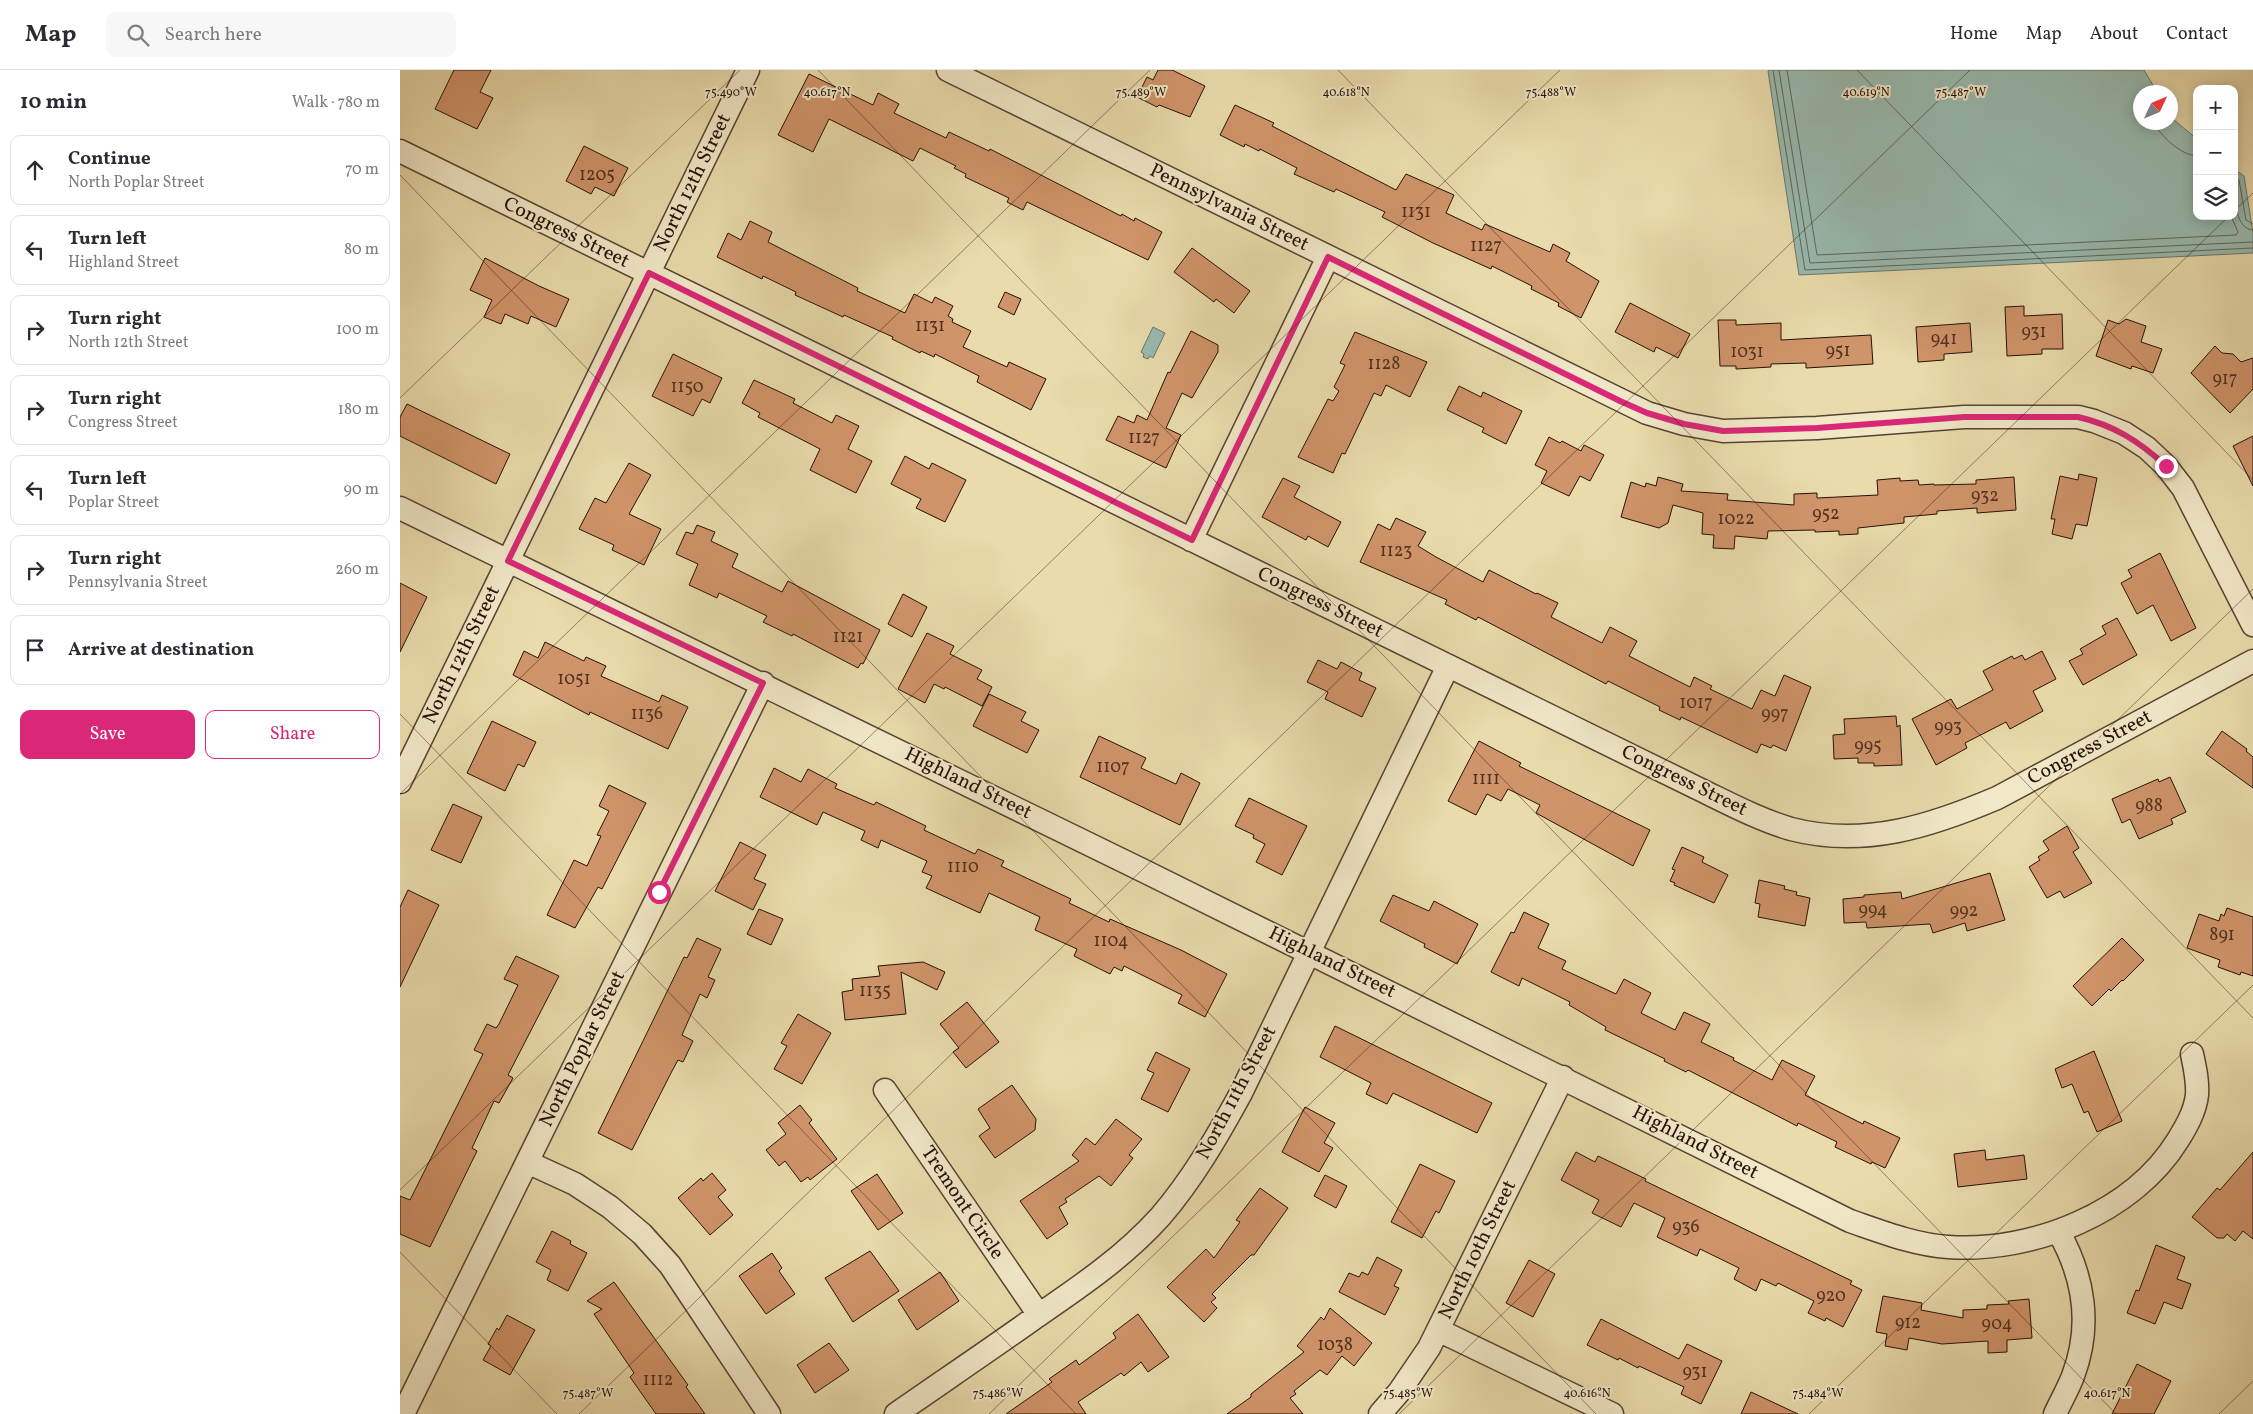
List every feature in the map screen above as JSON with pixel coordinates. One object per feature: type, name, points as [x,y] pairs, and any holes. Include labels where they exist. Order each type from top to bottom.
[{"type":"street","name":"North 12th Street","points":[[400,782],[748,70]]},
{"type":"street","name":"Pennsylvania Street","points":[[948,70],[1647,413],[1684,424],[1723,431],[1817,428],[1964,417],[2078,417],[2124,433],[2147,448],[2166,466],[2183,488],[2253,625]]},
{"type":"street","name":"Congress Street","points":[[400,151],[1762,819],[1792,829],[1830,836],[1870,836],[1922,826],[1960,813],[1997,798],[2253,661]]},
{"type":"street","points":[[1192,540],[1328,257]]},
{"type":"street","name":"Highland Street","points":[[400,508],[763,683],[1563,1077],[1850,1221],[1898,1237],[1948,1247],[1972,1247],[2011,1243],[2058,1231],[2095,1216],[2125,1197],[2147,1179],[2170,1153],[2189,1122],[2196,1098],[2197,1077],[2192,1054]]},
{"type":"street","name":"North 11th Street","points":[[896,1414],[1086,1284],[1124,1253],[1159,1218],[1184,1187],[1220,1132],[1241,1093],[1448,666]]},
{"type":"street","name":"North Poplar Street","points":[[403,1414],[763,683]]},
{"type":"street","name":"North 10th Street","points":[[1380,1414],[1399,1392],[1438,1330],[1563,1077]]},
{"type":"street","name":"Tremont Circle","points":[[885,1090],[1039,1315]]},
{"type":"street","points":[[527,1162],[575,1184],[610,1207],[642,1234],[670,1265],[769,1414]]},
{"type":"street","points":[[2055,1414],[2073,1376],[2081,1350],[2084,1323],[2083,1296],[2077,1270],[2058,1231]]},
{"type":"street","points":[[1438,1330],[1612,1414]]},
{"type":"water","points":[[2144,70],[2153,85],[2133,85],[2133,130],[2178,130],[2178,123],[2193,136],[2193,220],[2238,220],[2238,172],[2244,176],[2253,233],[2253,253],[1799,275],[1768,71]]},
{"type":"water","points":[[1153,327],[1165,333],[1153,358],[1150,356],[1148,359],[1143,357],[1144,354],[1141,352]]},
{"type":"building","points":[[454,70],[491,70],[480,92],[493,98],[477,129],[435,109]]},
{"type":"building","points":[[1158,70],[1172,70],[1205,86],[1190,117],[1159,105],[1157,107],[1137,97],[1147,77],[1153,80]]},
{"type":"building","points":[[809,74],[873,105],[878,93],[899,104],[894,113],[946,138],[949,132],[989,151],[990,149],[1121,216],[1122,214],[1134,221],[1135,218],[1162,232],[1148,260],[1027,202],[1023,210],[1007,202],[1009,198],[965,177],[966,174],[954,168],[956,166],[920,148],[913,161],[829,119],[813,152],[778,135]]},
{"type":"building","points":[[1235,105],[1274,123],[1272,126],[1396,190],[1406,174],[1454,195],[1446,213],[1482,230],[1485,224],[1550,252],[1553,244],[1570,253],[1566,261],[1599,281],[1581,318],[1558,306],[1559,303],[1531,289],[1532,286],[1492,266],[1491,269],[1433,243],[1382,217],[1385,212],[1336,189],[1334,192],[1294,174],[1297,168],[1260,149],[1259,151],[1245,144],[1244,147],[1220,135]]},
{"type":"building","points":[[584,146],[628,168],[614,196],[595,187],[591,194],[566,181]]},
{"type":"building","points":[[750,221],[772,232],[768,242],[858,288],[857,291],[905,313],[914,294],[932,303],[935,297],[953,306],[948,316],[953,319],[952,322],[971,331],[963,347],[1007,367],[1009,362],[1046,379],[1031,410],[977,382],[979,376],[935,354],[934,357],[921,351],[920,353],[892,339],[893,337],[844,315],[843,317],[795,295],[796,292],[763,276],[762,279],[717,257],[728,233],[741,240]]},
{"type":"building","points":[[1192,248],[1250,291],[1234,313],[1216,299],[1214,302],[1174,272]]},
{"type":"building","points":[[485,258],[569,299],[556,327],[531,316],[528,324],[505,314],[501,324],[484,317],[492,300],[470,290]]},
{"type":"building","points":[[1005,292],[1021,299],[1014,315],[998,307]]},
{"type":"building","points":[[1630,303],[1690,334],[1678,358],[1656,347],[1654,352],[1615,332]]},
{"type":"building","points":[[2024,306],[2024,316],[2062,314],[2063,349],[2042,349],[2042,354],[2007,356],[2005,307]]},
{"type":"building","points":[[2126,319],[2146,326],[2141,342],[2162,349],[2153,373],[2132,366],[2131,369],[2096,356],[2108,320],[2119,324]]},
{"type":"building","points":[[1718,320],[1736,320],[1736,325],[1781,323],[1781,340],[1871,335],[1873,364],[1806,368],[1806,363],[1771,364],[1771,367],[1736,369],[1736,366],[1720,366]]},
{"type":"building","points":[[1970,323],[1972,352],[1944,354],[1944,360],[1918,362],[1916,327]]},
{"type":"building","points":[[1191,331],[1218,345],[1218,352],[1192,398],[1182,393],[1166,428],[1181,435],[1166,468],[1106,440],[1118,416],[1134,423],[1137,415],[1147,420],[1168,372],[1170,373]]},
{"type":"building","points":[[1355,332],[1427,362],[1410,397],[1386,385],[1381,396],[1374,393],[1345,454],[1342,453],[1333,473],[1298,457],[1328,399],[1333,401],[1339,391],[1334,387],[1345,365],[1340,363]]},
{"type":"building","points":[[2215,346],[2222,353],[2233,354],[2241,362],[2253,358],[2253,389],[2230,413],[2191,373]]},
{"type":"building","points":[[673,354],[722,378],[710,403],[702,399],[693,416],[652,396]]},
{"type":"building","points":[[754,380],[795,399],[793,403],[832,423],[836,415],[859,426],[848,449],[872,461],[856,493],[810,470],[820,449],[758,417],[760,413],[742,403]]},
{"type":"building","points":[[1459,386],[1481,397],[1483,392],[1522,411],[1506,444],[1482,432],[1484,428],[1447,410]]},
{"type":"building","points":[[407,404],[510,454],[496,484],[400,436],[400,417]]},
{"type":"building","points":[[2253,436],[2253,486],[2233,446]]},
{"type":"building","points":[[1549,437],[1560,443],[1562,441],[1581,451],[1584,445],[1604,455],[1590,481],[1580,476],[1569,496],[1541,483],[1547,471],[1535,465]]},
{"type":"building","points":[[905,456],[929,469],[932,463],[966,480],[945,522],[916,508],[921,499],[891,484]]},
{"type":"building","points":[[629,463],[651,475],[629,514],[661,529],[644,565],[612,550],[614,545],[579,529],[595,498],[606,503]]},
{"type":"building","points":[[2079,474],[2097,478],[2087,526],[2076,524],[2072,539],[2052,534],[2055,519],[2051,519],[2060,476],[2078,480]]},
{"type":"building","points":[[1658,477],[1683,484],[1681,491],[1728,494],[1727,500],[1794,505],[1794,494],[1817,493],[1817,498],[1878,495],[1877,480],[1900,478],[1900,481],[1918,480],[1919,485],[1934,485],[1976,484],[1976,480],[2014,477],[2016,510],[1977,513],[1977,508],[1937,511],[1937,514],[1904,517],[1904,523],[1858,528],[1858,534],[1839,535],[1839,531],[1815,532],[1815,530],[1768,531],[1767,539],[1735,536],[1734,549],[1713,548],[1714,535],[1702,534],[1703,513],[1673,505],[1668,523],[1659,528],[1621,517],[1631,482],[1645,487],[1646,483],[1656,486]]},
{"type":"building","points":[[1283,478],[1300,486],[1294,497],[1341,522],[1328,547],[1308,536],[1306,540],[1262,517]]},
{"type":"building","points":[[1396,518],[1426,532],[1418,546],[1436,557],[1483,582],[1489,570],[1558,603],[1551,617],[1602,643],[1610,627],[1637,641],[1629,656],[1690,687],[1694,677],[1712,686],[1710,689],[1752,709],[1761,690],[1775,696],[1784,675],[1811,687],[1786,751],[1773,745],[1771,748],[1761,744],[1757,753],[1681,717],[1680,720],[1659,710],[1660,707],[1608,681],[1606,684],[1478,617],[1476,620],[1445,604],[1447,600],[1360,562],[1378,524],[1390,530]]},
{"type":"building","points":[[697,525],[715,532],[711,541],[738,554],[732,567],[782,592],[788,581],[880,630],[863,664],[861,663],[858,668],[793,634],[792,636],[763,622],[767,616],[719,593],[717,598],[689,585],[698,564],[676,554],[686,532],[693,534]]},
{"type":"building","points":[[2160,553],[2196,628],[2171,641],[2153,605],[2137,614],[2121,583],[2132,577],[2128,570]]},
{"type":"building","points":[[400,583],[427,597],[400,652]]},
{"type":"building","points":[[903,594],[927,607],[912,637],[888,624]]},
{"type":"building","points":[[2117,618],[2137,655],[2083,685],[2069,661],[2083,654],[2080,649],[2106,634],[2102,626]]},
{"type":"building","points":[[927,633],[954,646],[950,654],[982,670],[977,679],[992,687],[982,706],[945,687],[944,689],[934,684],[925,703],[898,689]]},
{"type":"building","points":[[545,642],[584,661],[586,657],[606,666],[601,676],[659,702],[662,695],[688,707],[668,749],[590,712],[589,715],[513,675],[524,651],[538,658]]},
{"type":"building","points":[[2042,651],[2056,679],[2033,691],[2043,711],[2010,729],[2006,722],[1965,743],[1967,748],[1936,765],[1912,719],[1951,699],[1957,709],[1993,690],[1983,671],[2012,656],[2014,659],[2022,655],[2025,660]]},
{"type":"building","points":[[1318,660],[1337,669],[1341,662],[1362,673],[1359,680],[1376,688],[1362,717],[1325,699],[1328,692],[1307,682]]},
{"type":"building","points":[[989,694],[1026,712],[1021,721],[1039,730],[1027,753],[973,726]]},
{"type":"building","points":[[1896,716],[1897,727],[1900,725],[1902,765],[1874,766],[1874,763],[1858,763],[1858,758],[1834,759],[1833,735],[1845,734],[1844,719]]},
{"type":"building","points":[[492,721],[536,742],[524,767],[518,764],[505,791],[467,773]]},
{"type":"building","points":[[2222,731],[2247,749],[2246,751],[2253,757],[2253,788],[2206,754]]},
{"type":"building","points":[[1099,736],[1146,758],[1141,768],[1176,784],[1181,773],[1200,783],[1180,825],[1080,777]]},
{"type":"building","points":[[1479,741],[1521,763],[1519,766],[1650,830],[1633,866],[1536,813],[1540,805],[1508,789],[1501,801],[1487,794],[1476,815],[1448,801]]},
{"type":"building","points":[[774,768],[801,782],[808,769],[837,784],[835,788],[874,805],[876,802],[926,826],[924,830],[975,854],[978,849],[1004,861],[1001,866],[1071,899],[1069,903],[1109,922],[1110,919],[1181,950],[1227,974],[1205,1017],[1178,1003],[1182,995],[1124,966],[1122,971],[1114,967],[1110,974],[1074,956],[1077,949],[1035,930],[1040,917],[989,893],[980,913],[926,888],[932,876],[922,872],[927,861],[881,840],[878,848],[861,840],[865,831],[823,812],[817,825],[760,797]]},
{"type":"building","points":[[2170,777],[2186,812],[2171,819],[2173,824],[2139,839],[2130,819],[2122,823],[2112,799],[2158,779],[2159,782]]},
{"type":"building","points":[[609,785],[646,803],[602,889],[598,887],[575,928],[547,915],[574,860],[587,866],[601,836],[597,835],[609,811],[599,806]]},
{"type":"building","points":[[1249,798],[1307,826],[1282,875],[1256,862],[1265,844],[1253,838],[1254,835],[1235,826]]},
{"type":"building","points":[[453,804],[482,817],[461,863],[431,850]]},
{"type":"building","points":[[2067,826],[2079,848],[2073,852],[2092,883],[2064,898],[2060,891],[2047,898],[2029,867],[2040,860],[2038,857],[2049,850],[2043,841]]},
{"type":"building","points":[[740,842],[766,855],[754,879],[766,884],[753,910],[715,891]]},
{"type":"building","points":[[1682,847],[1704,857],[1702,862],[1728,875],[1714,903],[1674,885],[1675,883],[1670,881],[1675,870],[1672,869]]},
{"type":"building","points":[[1990,873],[2005,920],[1967,931],[1965,923],[1933,933],[1930,924],[1867,928],[1866,922],[1844,923],[1843,899],[1901,892],[1902,899]]},
{"type":"building","points":[[1759,880],[1785,886],[1784,889],[1797,892],[1796,895],[1810,898],[1805,926],[1758,917],[1760,904],[1755,903]]},
{"type":"building","points":[[408,890],[439,905],[400,987],[400,907]]},
{"type":"building","points":[[1393,895],[1429,911],[1434,901],[1478,924],[1457,964],[1424,947],[1425,944],[1380,921]]},
{"type":"building","points":[[2227,908],[2253,917],[2253,976],[2241,972],[2240,975],[2218,967],[2220,960],[2187,948],[2199,914],[2219,921],[2221,914],[2224,916]]},
{"type":"building","points":[[759,909],[783,919],[771,945],[747,934]]},
{"type":"building","points":[[1524,912],[1549,924],[1538,948],[1566,961],[1562,969],[1616,994],[1624,979],[1651,993],[1641,1013],[1675,1030],[1684,1012],[1710,1024],[1701,1042],[1772,1080],[1782,1060],[1815,1076],[1805,1095],[1863,1124],[1864,1121],[1900,1138],[1885,1168],[1872,1162],[1871,1164],[1835,1147],[1837,1142],[1798,1123],[1797,1126],[1688,1070],[1686,1072],[1664,1061],[1665,1059],[1605,1030],[1606,1027],[1569,1005],[1570,1002],[1522,978],[1519,986],[1491,972],[1511,932],[1514,933]]},
{"type":"building","points":[[697,938],[721,949],[708,977],[715,980],[707,998],[700,994],[682,1035],[693,1041],[683,1062],[678,1060],[632,1150],[598,1133],[684,957],[687,958]]},
{"type":"building","points":[[2122,938],[2144,960],[2123,981],[2111,991],[2109,989],[2092,1006],[2073,986]]},
{"type":"building","points":[[516,956],[559,976],[508,1075],[513,1078],[499,1103],[494,1101],[472,1148],[477,1151],[430,1247],[400,1234],[400,1196],[410,1200],[483,1054],[474,1050],[487,1024],[496,1028],[518,985],[504,979]]},
{"type":"building","points":[[923,962],[945,972],[937,990],[901,972],[906,1014],[845,1020],[842,992],[853,990],[852,979],[880,976],[878,966]]},
{"type":"building","points":[[967,1002],[999,1042],[966,1068],[953,1052],[959,1048],[940,1024]]},
{"type":"building","points":[[798,1014],[831,1033],[802,1084],[774,1069],[787,1046],[781,1043]]},
{"type":"building","points":[[1335,1026],[1492,1103],[1477,1133],[1393,1093],[1387,1104],[1366,1094],[1371,1083],[1320,1057]]},
{"type":"building","points":[[2094,1051],[2122,1121],[2097,1132],[2088,1111],[2084,1113],[2072,1084],[2062,1088],[2055,1069]]},
{"type":"building","points":[[1156,1052],[1190,1069],[1168,1112],[1141,1099],[1154,1073],[1147,1070]]},
{"type":"building","points":[[1012,1085],[1036,1119],[1035,1130],[995,1158],[979,1136],[990,1128],[978,1109]]},
{"type":"building","points":[[800,1105],[812,1120],[809,1123],[837,1159],[810,1180],[808,1177],[801,1182],[785,1161],[779,1166],[766,1150],[786,1134],[778,1123]]},
{"type":"building","points":[[1305,1107],[1335,1123],[1324,1143],[1333,1148],[1319,1172],[1282,1152]]},
{"type":"building","points":[[1116,1119],[1142,1139],[1129,1155],[1133,1158],[1111,1186],[1099,1176],[1065,1199],[1067,1202],[1059,1207],[1068,1224],[1047,1239],[1020,1201],[1079,1161],[1072,1155],[1086,1138],[1095,1145]]},
{"type":"building","points":[[1985,1150],[1986,1160],[2024,1155],[2027,1179],[1958,1187],[1954,1154]]},
{"type":"building","points":[[1576,1152],[1595,1162],[1598,1156],[1646,1179],[1645,1181],[1852,1281],[1850,1284],[1862,1290],[1843,1327],[1826,1318],[1825,1321],[1808,1313],[1814,1301],[1778,1283],[1776,1286],[1761,1279],[1756,1291],[1734,1279],[1739,1268],[1700,1249],[1697,1256],[1657,1237],[1665,1218],[1634,1203],[1621,1227],[1592,1213],[1599,1200],[1561,1180]]},
{"type":"building","points":[[2253,1152],[2253,1239],[2243,1231],[2235,1241],[2227,1234],[2224,1238],[2217,1238],[2192,1217],[2217,1188],[2220,1190]]},
{"type":"building","points":[[1420,1164],[1455,1181],[1439,1213],[1436,1211],[1422,1238],[1391,1222]]},
{"type":"building","points":[[712,1173],[726,1190],[718,1197],[733,1215],[710,1235],[678,1198],[701,1178],[703,1181]]},
{"type":"building","points":[[877,1174],[903,1213],[878,1230],[851,1191]]},
{"type":"building","points":[[1325,1175],[1347,1186],[1336,1208],[1314,1196]]},
{"type":"building","points":[[1260,1188],[1288,1208],[1254,1255],[1251,1255],[1212,1294],[1216,1298],[1211,1302],[1217,1308],[1204,1322],[1167,1287],[1206,1249],[1214,1258],[1240,1222],[1236,1220]]},
{"type":"building","points":[[552,1231],[571,1241],[570,1244],[587,1253],[568,1291],[547,1280],[551,1270],[536,1262]]},
{"type":"building","points":[[2156,1245],[2185,1257],[2177,1279],[2191,1284],[2182,1309],[2164,1302],[2155,1324],[2127,1313],[2136,1290],[2139,1291]]},
{"type":"building","points":[[870,1251],[899,1291],[853,1322],[825,1278]]},
{"type":"building","points":[[772,1253],[782,1268],[779,1271],[795,1294],[766,1314],[739,1276]]},
{"type":"building","points":[[1377,1257],[1402,1270],[1394,1286],[1399,1288],[1385,1315],[1339,1292],[1349,1273],[1359,1277],[1362,1272],[1368,1275]]},
{"type":"building","points":[[1529,1260],[1555,1274],[1533,1317],[1506,1303]]},
{"type":"building","points":[[940,1272],[959,1301],[917,1330],[898,1300]]},
{"type":"building","points":[[614,1282],[688,1385],[686,1387],[705,1414],[656,1414],[630,1377],[634,1373],[594,1314],[602,1309],[587,1301]]},
{"type":"building","points":[[1883,1296],[1922,1303],[1921,1310],[1963,1318],[1963,1310],[1987,1309],[1987,1305],[2009,1304],[2008,1301],[2029,1299],[2032,1338],[2007,1340],[2007,1352],[1988,1353],[1988,1341],[1942,1344],[1909,1338],[1907,1350],[1885,1346],[1887,1334],[1876,1332]]},
{"type":"building","points":[[1330,1308],[1372,1343],[1354,1366],[1342,1356],[1327,1375],[1320,1370],[1294,1391],[1296,1394],[1290,1398],[1303,1414],[1227,1414],[1251,1397],[1251,1394],[1304,1352],[1297,1346],[1321,1317],[1324,1320]]},
{"type":"building","points":[[1138,1314],[1169,1357],[1148,1372],[1141,1362],[1124,1376],[1121,1373],[1078,1402],[1086,1414],[1006,1414],[1052,1382],[1049,1379],[1076,1360],[1079,1365],[1116,1338],[1113,1333]]},
{"type":"building","points":[[507,1315],[535,1330],[510,1375],[483,1360],[491,1346],[488,1344],[497,1328],[499,1330]]},
{"type":"building","points":[[1601,1319],[1679,1359],[1687,1344],[1722,1361],[1701,1404],[1681,1394],[1684,1387],[1587,1345]]},
{"type":"building","points":[[829,1343],[849,1370],[815,1393],[797,1365]]},
{"type":"building","points":[[2137,1364],[2171,1381],[2154,1414],[2112,1414]]},
{"type":"building","points":[[1751,1392],[1798,1414],[1741,1414]]},
{"type":"route","points":[[659,892],[763,683],[508,561],[649,273],[1192,540],[1328,257],[1620,401],[1647,413],[1684,424],[1723,431],[1817,428],[1914,419],[1964,417],[2078,417],[2124,433],[2147,448],[2166,466]]}]
